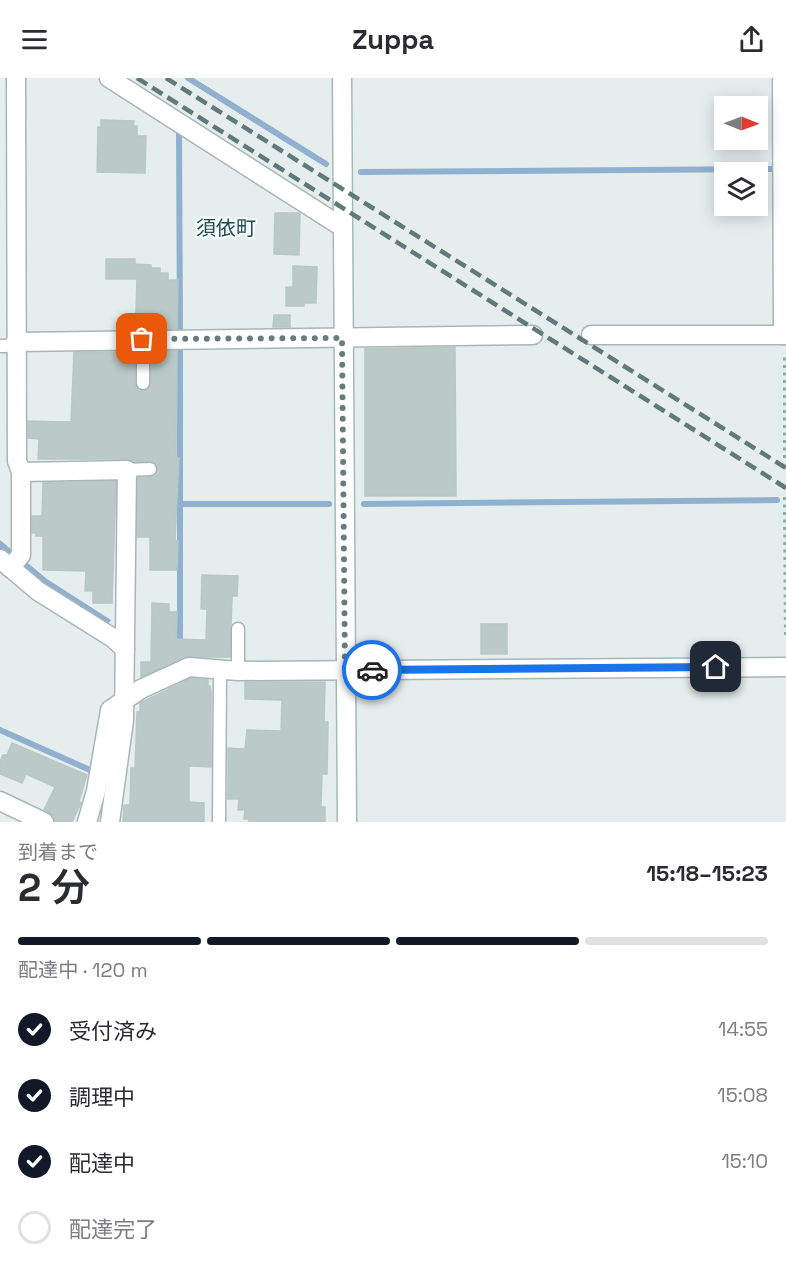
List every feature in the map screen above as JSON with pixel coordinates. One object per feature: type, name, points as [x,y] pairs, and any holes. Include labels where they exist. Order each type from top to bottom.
[{"type":"street","points":[[16,78],[8,344],[17,461],[21,472],[10,561],[38,591],[113,638],[125,649]]},
{"type":"street","points":[[109,78],[342,227]]},
{"type":"street","points":[[342,78],[346,822]]},
{"type":"street","points":[[591,335],[784,335],[782,78]]},
{"type":"street","points":[[8,344],[142,339],[533,334]]},
{"type":"street","points":[[21,472],[128,470],[124,720],[110,822]]},
{"type":"street","points":[[87,822],[96,791],[110,710],[141,689],[189,668],[229,671],[786,667]]},
{"type":"street","points":[[0,801],[44,822]]},
{"type":"lane","points":[[142,339],[143,383]]},
{"type":"lane","points":[[128,470],[150,469]]},
{"type":"lane","points":[[219,822],[229,671],[238,629]]},
{"type":"path","points":[[784,335],[785,458]]},
{"type":"path","points":[[786,497],[786,635]]},
{"type":"water","points":[[0,540],[47,579],[111,620],[105,628],[43,587],[0,550]]},
{"type":"building","points":[[101,120],[134,121],[133,126],[137,126],[137,136],[146,136],[145,173],[97,172],[98,127],[101,127]]},
{"type":"building","points":[[275,213],[300,213],[299,255],[274,254]]},
{"type":"building","points":[[106,259],[135,259],[135,264],[160,268],[160,273],[168,273],[168,280],[178,280],[177,329],[159,329],[160,315],[136,314],[137,279],[106,279]]},
{"type":"building","points":[[293,266],[317,267],[316,303],[286,306],[286,287],[293,287]]},
{"type":"building","points":[[274,315],[290,315],[290,327],[273,327]]},
{"type":"building","points":[[455,347],[456,496],[365,496],[365,349]]},
{"type":"building","points":[[151,351],[177,351],[176,458],[179,458],[175,541],[178,541],[177,570],[150,570],[150,537],[137,537],[138,478],[155,476],[158,468],[154,462],[127,459],[38,459],[39,439],[28,438],[28,421],[71,422],[74,352],[135,352],[135,384],[138,390],[144,391],[148,390],[151,384]]},
{"type":"building","points":[[116,481],[112,603],[93,603],[93,591],[85,591],[86,571],[43,570],[43,536],[36,536],[36,533],[32,533],[32,516],[42,516],[43,483]]},
{"type":"building","points":[[202,575],[238,576],[237,596],[232,596],[230,657],[185,657],[141,677],[141,662],[151,662],[152,603],[169,604],[169,612],[177,612],[176,639],[206,640],[207,609],[201,609]]},
{"type":"building","points":[[481,624],[507,624],[507,654],[481,654]]},
{"type":"building","points":[[191,678],[208,680],[211,691],[211,767],[189,766],[189,802],[204,803],[204,822],[123,822],[124,805],[130,805],[131,768],[135,768],[137,712],[140,712],[140,703]]},
{"type":"building","points":[[245,682],[325,682],[324,722],[328,722],[327,774],[322,774],[321,807],[325,807],[325,822],[249,822],[249,819],[244,819],[245,810],[238,810],[239,799],[228,799],[228,748],[245,749],[247,730],[281,731],[282,700],[245,699]]},
{"type":"building","points":[[12,743],[87,775],[79,801],[81,803],[72,822],[55,822],[53,815],[44,810],[55,787],[26,774],[22,783],[0,774],[0,762],[3,755],[7,755]]},
{"type":"waterway","points":[[188,78],[326,164]]},
{"type":"waterway","points":[[179,132],[180,334]]},
{"type":"waterway","points":[[361,172],[772,169]]},
{"type":"waterway","points":[[180,344],[180,646]]},
{"type":"waterway","points":[[364,504],[777,500]]},
{"type":"waterway","points":[[180,504],[329,504]]},
{"type":"waterway","points":[[0,730],[90,770]]},
{"type":"railway","points":[[137,78],[786,488]]},
{"type":"railway","points":[[166,78],[786,468]]},
{"type":"way so far","points":[[142,339],[342,338],[345,670],[372,670]]},
{"type":"district","name":"須依町","points":[[226,228]]},
{"type":"route","points":[[372,670],[716,667]]}]
